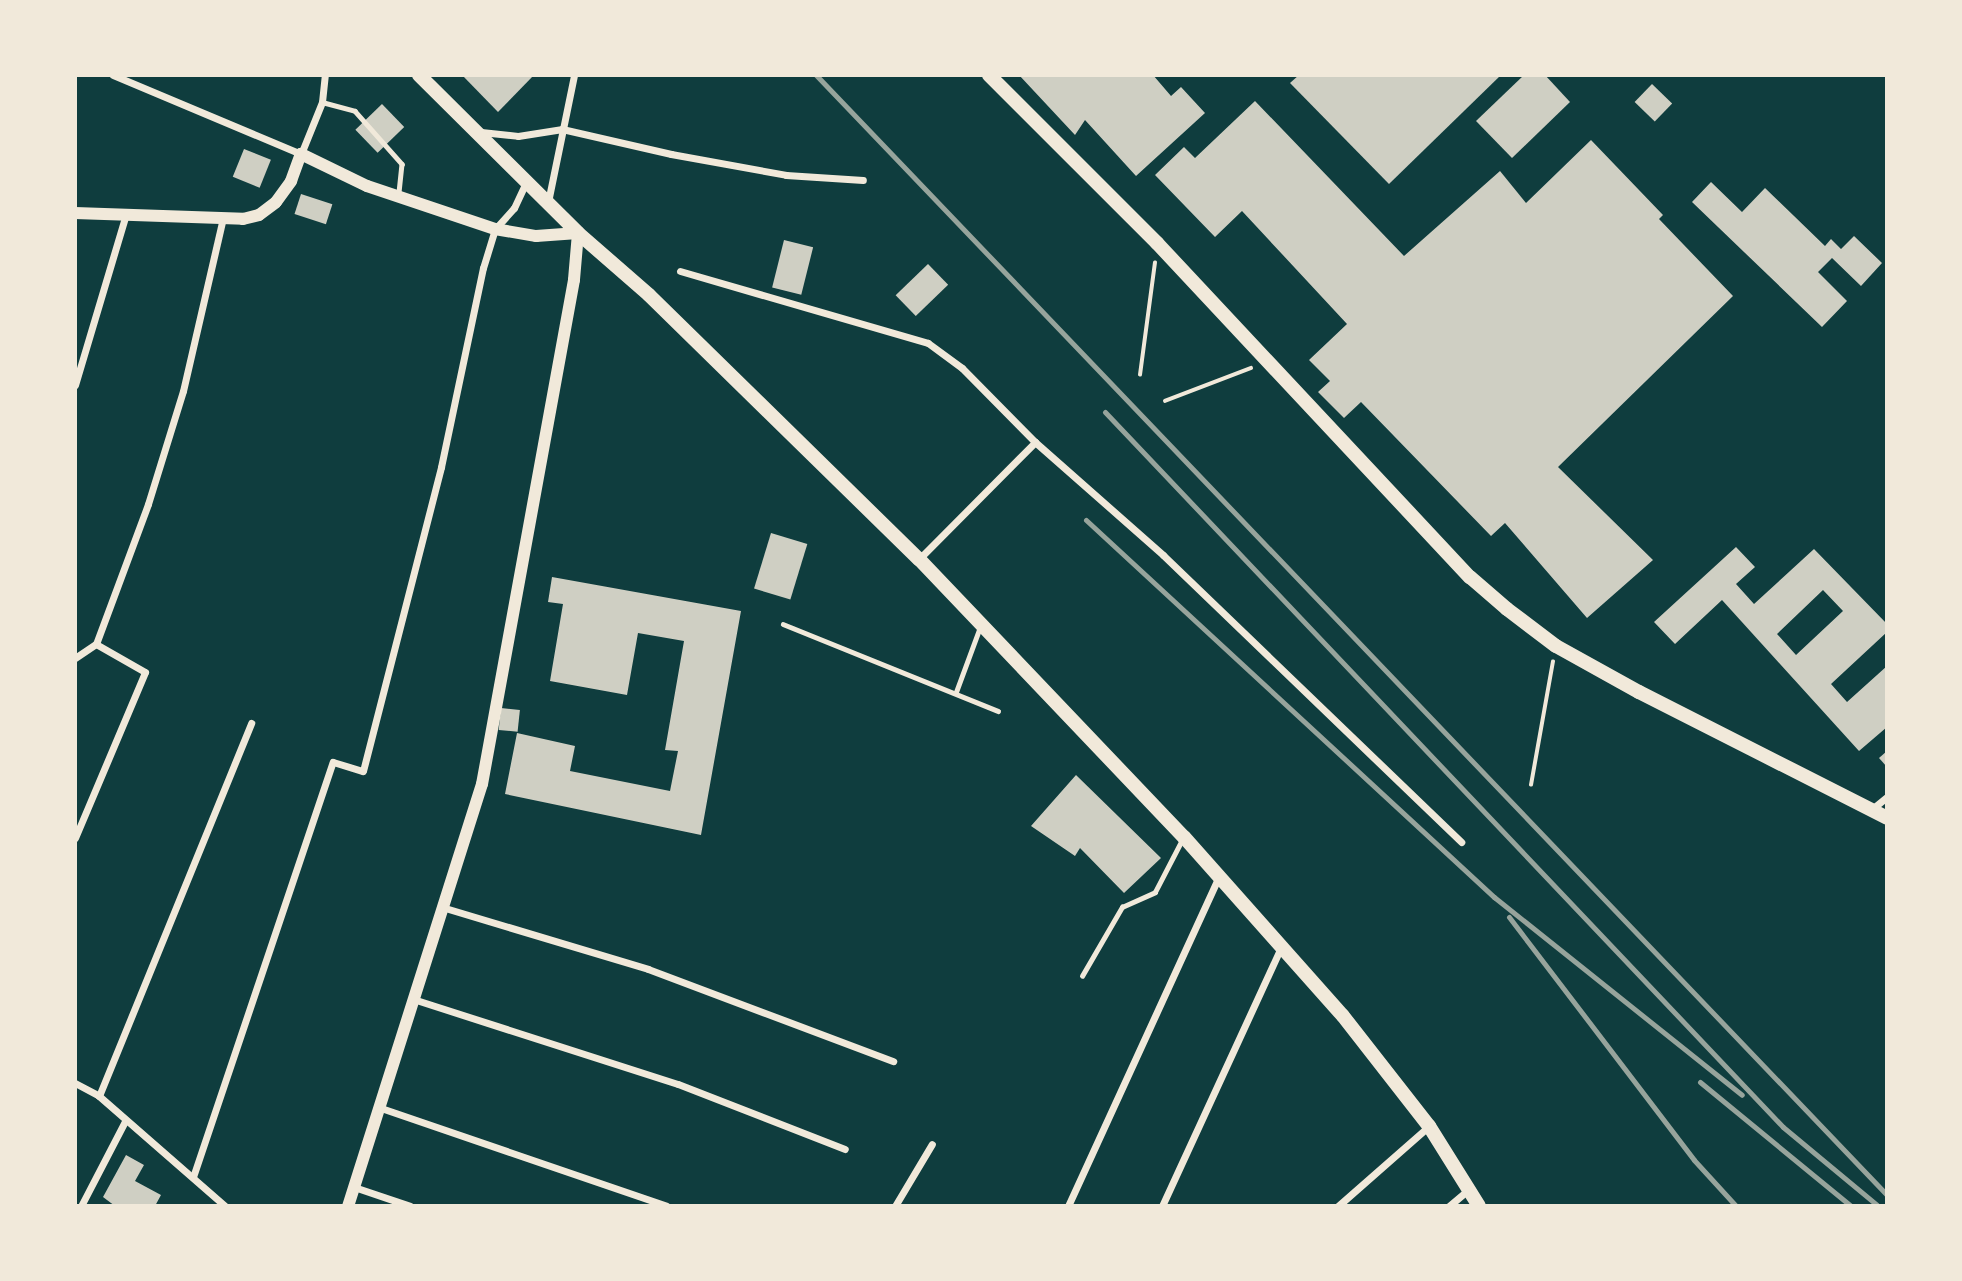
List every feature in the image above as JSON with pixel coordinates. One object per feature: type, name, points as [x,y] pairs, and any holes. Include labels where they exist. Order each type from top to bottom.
[{"type":"main road","points":[[419,75],[578,233],[649,295],[919,559],[1184,837],[1280,949],[1343,1016],[1429,1126],[1479,1206]]},
{"type":"main road","points":[[989,75],[1157,243],[1470,577],[1556,646],[1639,692],[1887,818]]},
{"type":"street","points":[[113,75],[301,154],[367,186],[399,197],[495,229],[536,236],[578,233],[574,280],[482,784],[445,908],[378,1107],[348,1206]]},
{"type":"street","points":[[75,213],[223,219],[243,219],[259,215],[276,202],[291,181],[322,102],[325,75]]},
{"type":"street","points":[[548,203],[574,75]]},
{"type":"street","points":[[476,131],[518,136],[562,129],[671,154],[786,175],[863,180]]},
{"type":"street","points":[[194,1177],[333,762],[363,771],[441,467],[483,268],[495,229],[514,208],[526,181]]},
{"type":"street","points":[[75,386],[126,214]]},
{"type":"street","points":[[75,658],[96,644],[148,504],[183,391],[223,219]]},
{"type":"street","points":[[680,271],[928,343],[962,368],[1035,442],[1163,555],[1461,842]]},
{"type":"street","points":[[919,559],[1035,442]]},
{"type":"street","points":[[75,838],[145,672],[96,644]]},
{"type":"street","points":[[99,1097],[251,723]]},
{"type":"street","points":[[1871,810],[1887,797]]},
{"type":"street","points":[[1069,1206],[1219,875]]},
{"type":"street","points":[[445,908],[648,969],[893,1061]]},
{"type":"street","points":[[1162,1206],[1280,949]]},
{"type":"street","points":[[414,999],[678,1084],[845,1149]]},
{"type":"street","points":[[75,1083],[99,1097],[225,1206]]},
{"type":"street","points":[[378,1107],[667,1206]]},
{"type":"street","points":[[81,1206],[125,1121]]},
{"type":"street","points":[[1338,1206],[1429,1126]]},
{"type":"street","points":[[895,1206],[932,1144]]},
{"type":"street","points":[[354,1187],[410,1206]]},
{"type":"street","points":[[1449,1206],[1469,1189]]},
{"type":"lane","points":[[322,102],[355,111],[402,164],[399,197]]},
{"type":"lane","points":[[783,624],[998,711]]},
{"type":"lane","points":[[956,692],[980,626]]},
{"type":"lane","points":[[1082,975],[1122,907],[1155,892],[1184,837]]},
{"type":"path","points":[[1140,375],[1157,243]]},
{"type":"path","points":[[1165,401],[1269,361]]},
{"type":"path","points":[[1531,785],[1556,646]]},
{"type":"building","points":[[462,75],[534,75],[498,112]]},
{"type":"building","points":[[1019,75],[1153,75],[1171,96],[1181,87],[1205,113],[1136,176],[1085,120],[1075,135]]},
{"type":"building","points":[[1299,75],[1501,75],[1389,184],[1290,83]]},
{"type":"building","points":[[1524,75],[1545,75],[1570,102],[1512,158],[1476,121]]},
{"type":"building","points":[[1652,84],[1672,103],[1655,121],[1635,102]]},
{"type":"building","points":[[1255,101],[1404,256],[1500,171],[1526,203],[1591,140],[1663,215],[1659,219],[1733,296],[1558,467],[1653,560],[1587,618],[1505,523],[1491,536],[1361,402],[1344,418],[1318,392],[1330,381],[1309,360],[1347,324],[1242,211],[1215,237],[1155,175],[1184,147],[1195,158]]},
{"type":"building","points":[[382,104],[404,127],[378,153],[355,130]]},
{"type":"building","points":[[244,149],[271,160],[260,188],[233,177]]},
{"type":"building","points":[[1711,182],[1742,212],[1765,188],[1825,246],[1831,239],[1841,249],[1854,236],[1882,263],[1861,286],[1832,258],[1818,272],[1847,301],[1822,327],[1692,202]]},
{"type":"building","points":[[301,194],[332,204],[326,224],[295,214]]},
{"type":"building","points":[[784,240],[813,247],[801,295],[772,288]]},
{"type":"building","points":[[928,264],[948,285],[916,316],[896,295]]},
{"type":"building","points":[[771,533],[807,544],[790,600],[754,588]]},
{"type":"building","points":[[1736,547],[1755,567],[1736,584],[1754,604],[1814,549],[1887,624],[1887,632],[1831,684],[1847,702],[1887,666],[1887,727],[1859,751],[1722,600],[1675,644],[1654,622]],"holes":[[[1823,590],[1843,611],[1796,655],[1777,634]]]},
{"type":"building","points":[[552,577],[741,611],[701,835],[505,794],[517,733],[575,746],[570,771],[670,791],[678,751],[665,750],[684,641],[638,633],[627,695],[550,681],[563,604],[548,602]]},
{"type":"building","points":[[501,708],[520,710],[518,732],[499,730]]},
{"type":"building","points":[[1887,751],[1887,767],[1879,758]]},
{"type":"building","points":[[1076,775],[1161,858],[1124,893],[1080,848],[1075,856],[1031,826]]},
{"type":"building","points":[[126,1155],[144,1165],[135,1181],[161,1195],[155,1206],[115,1206],[103,1197]]},
{"type":"railway","points":[[816,75],[1887,1195]]},
{"type":"railway","points":[[1105,412],[1783,1127],[1877,1205]]},
{"type":"railway","points":[[1086,520],[1494,897],[1742,1095]]},
{"type":"railway","points":[[1509,917],[1694,1160],[1736,1206]]},
{"type":"railway","points":[[1700,1082],[1851,1206]]}]
